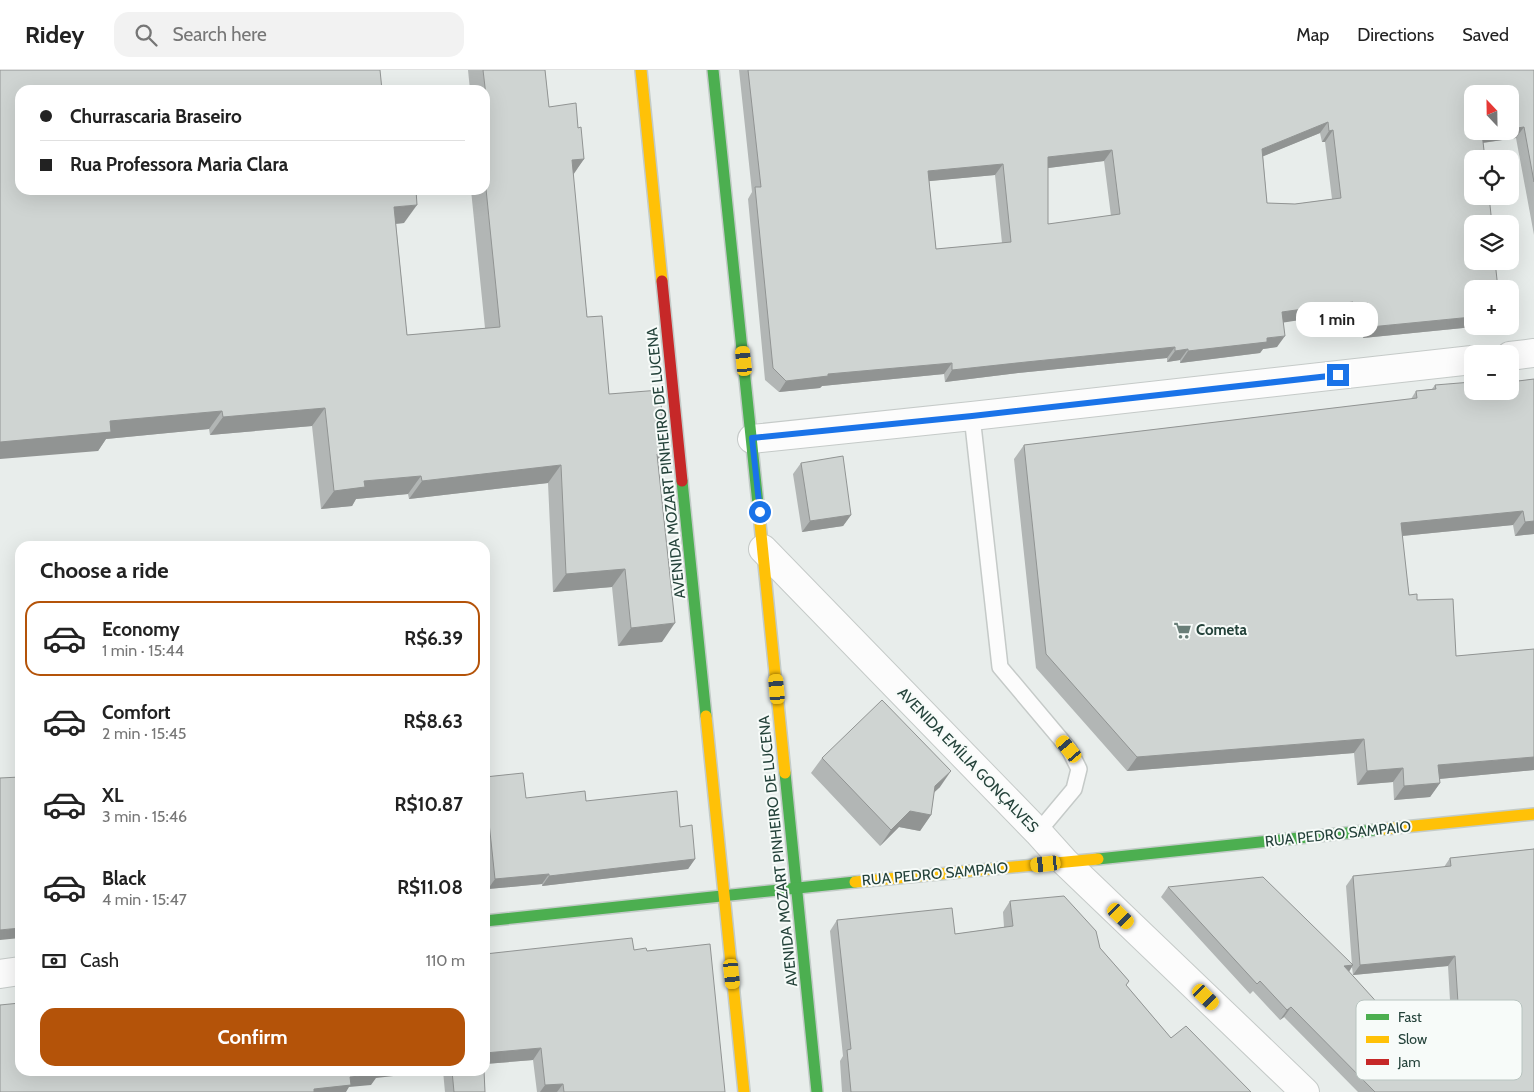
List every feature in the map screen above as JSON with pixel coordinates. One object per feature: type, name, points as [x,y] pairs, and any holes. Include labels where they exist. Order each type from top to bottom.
[{"type":"main road","name":"AVENIDA MOZART PINHEIRO DE LUCENA","points":[[642,70],[744,1092]]},
{"type":"main road","name":"AVENIDA MOZART PINHEIRO DE LUCENA","points":[[713,70],[752,438],[817,1092]]},
{"type":"main road","name":"RUA PEDRO SAMPAIO","points":[[490,920],[1534,814]]},
{"type":"street","points":[[1519,355],[1534,353]]},
{"type":"street","points":[[752,438],[972,416],[1464,361]]},
{"type":"street","name":"AVENIDA EMÍLIA GONÇALVES","points":[[763,549],[1065,862],[1305,1092]]},
{"type":"street","points":[[0,974],[15,972]]},
{"type":"lane","points":[[972,416],[1000,668],[1069,749],[1078,769],[1074,789],[1038,832]]},
{"type":"building","points":[[0,70],[380,70],[382,85],[15,85],[15,195],[416,195],[417,205],[394,207],[407,335],[500,327],[487,195],[490,195],[490,85],[485,85],[483,70],[545,70],[549,107],[576,103],[578,128],[581,127],[584,159],[572,160],[587,317],[602,316],[609,394],[660,390],[665,453],[657,454],[675,623],[631,628],[625,569],[566,574],[561,465],[422,481],[421,476],[364,481],[365,487],[334,491],[325,408],[223,417],[222,411],[110,421],[111,432],[0,442]]},
{"type":"building","points":[[748,70],[1534,70],[1534,182],[1524,127],[1519,128],[1519,85],[1464,85],[1464,140],[1483,140],[1484,150],[1464,150],[1464,205],[1490,205],[1491,215],[1464,215],[1464,270],[1496,270],[1497,280],[1464,280],[1464,318],[1370,327],[1368,303],[1354,305],[1353,302],[1282,312],[1285,336],[1267,338],[1267,342],[1188,351],[1188,349],[1175,351],[1175,347],[952,370],[952,363],[828,374],[828,376],[786,381],[773,368],[755,187],[761,187]],"holes":[[[1328,122],[1329,131],[1333,130],[1341,198],[1295,204],[1267,203],[1262,149]],[[1112,150],[1120,214],[1048,224],[1048,157]],[[1003,164],[1011,242],[936,249],[928,171]]]},
{"type":"building","name":"Cometa","points":[[1534,379],[1534,521],[1525,522],[1523,511],[1401,523],[1409,595],[1417,594],[1417,600],[1453,599],[1456,656],[1534,649],[1534,757],[1438,765],[1440,783],[1404,786],[1403,768],[1367,771],[1364,739],[1137,757],[1046,654],[1024,445],[1417,398],[1416,391],[1436,389],[1435,385],[1464,383],[1464,400],[1519,400],[1519,381]]},
{"type":"building","points":[[843,456],[851,515],[810,521],[801,463]]},
{"type":"building","points":[[882,700],[951,771],[935,786],[931,815],[910,811],[891,830],[822,758]]},
{"type":"building","points":[[523,773],[526,798],[585,791],[586,801],[677,791],[680,827],[692,825],[695,859],[549,876],[549,874],[495,879],[490,832],[490,776]]},
{"type":"building","points":[[15,777],[15,928],[0,930],[0,778]]},
{"type":"building","points":[[1534,849],[1534,1092],[1375,1092],[1363,1080],[1522,1080],[1522,1000],[1458,1000],[1455,956],[1360,965],[1353,876],[1451,866],[1450,858]]},
{"type":"building","points":[[1263,877],[1353,965],[1344,966],[1375,1000],[1356,1000],[1356,1073],[1291,1007],[1287,1010],[1260,981],[1257,984],[1168,887]]},
{"type":"building","points":[[1064,896],[1096,931],[1100,948],[1129,981],[1126,985],[1171,1038],[1186,1026],[1251,1092],[851,1092],[847,1050],[851,1049],[837,920],[952,908],[955,934],[1013,926],[1010,901]]},
{"type":"building","points":[[632,938],[634,950],[646,948],[647,951],[710,944],[725,1092],[564,1092],[563,1084],[545,1085],[541,1048],[490,1053],[490,953]]},
{"type":"building","points":[[15,1004],[15,1076],[360,1076],[350,1077],[351,1085],[314,1089],[314,1092],[0,1092],[0,1005]]},
{"type":"building","points":[[452,1076],[484,1076],[485,1092],[454,1092]]},
{"type":"traffic: fast","points":[[713,70],[758,504]]},
{"type":"traffic: fast","points":[[682,481],[706,716]]},
{"type":"traffic: fast","points":[[785,773],[817,1092]]},
{"type":"traffic: fast","points":[[1098,859],[1384,829]]},
{"type":"traffic: fast","points":[[490,920],[855,882]]},
{"type":"traffic: slow","points":[[641,70],[662,281]]},
{"type":"traffic: slow","points":[[758,504],[785,773]]},
{"type":"traffic: slow","points":[[706,716],[744,1092]]},
{"type":"traffic: slow","points":[[1384,829],[1534,814]]},
{"type":"traffic: slow","points":[[855,882],[1098,859]]},
{"type":"traffic: jam","points":[[662,281],[682,481]]},
{"type":"place","name":"Cometa","points":[[1182,630]]},
{"type":"route","points":[[760,512],[752,438],[972,416],[1338,375]]}]
